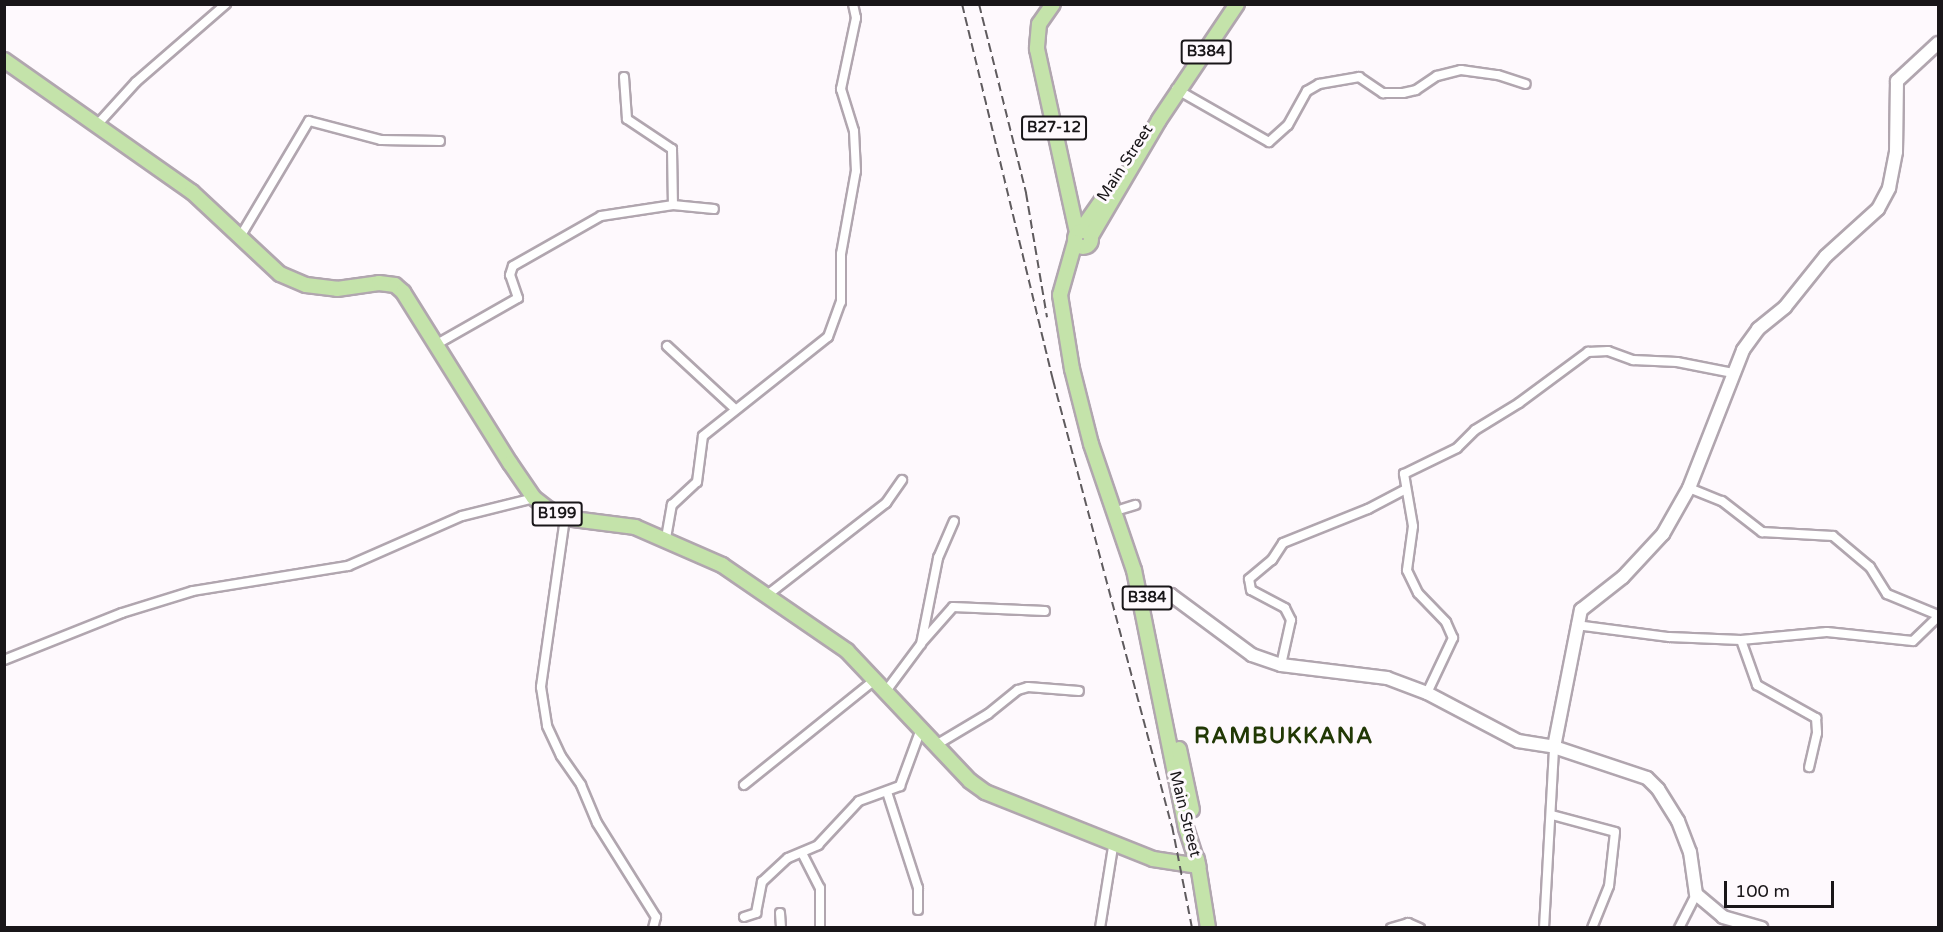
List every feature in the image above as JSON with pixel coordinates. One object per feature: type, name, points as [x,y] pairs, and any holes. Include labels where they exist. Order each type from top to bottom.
[{"type":"main road","name":"B27-12","points":[[1053,4],[1039,24],[1040,67],[1082,237]]},
{"type":"main road","name":"B384","points":[[1173,93],[1226,4]]},
{"type":"main road","name":"B384","points":[[1173,93],[1237,4]]},
{"type":"main road","name":"B199","points":[[4,60],[192,192],[280,274],[306,285],[336,289],[379,283],[395,285],[437,344],[534,498],[565,518],[635,527],[666,538],[722,566],[847,651],[876,678],[970,781],[986,792],[1114,841],[1153,859],[1198,867]]},
{"type":"main road","name":"Main Street","points":[[1144,597],[1091,444],[1060,295],[1068,267],[1082,237],[1173,93]]},
{"type":"main road","name":"Main Street","points":[[1067,337],[1128,507],[1144,597],[1187,787],[1208,927]]},
{"type":"street","points":[[97,125],[136,82],[226,4]]},
{"type":"street","points":[[666,538],[672,505],[696,482],[703,436],[828,338],[840,302],[841,254],[856,171],[854,130],[841,89],[856,18],[853,4]]},
{"type":"street","points":[[1544,927],[1554,747],[1576,626],[1586,604],[1623,577],[1663,534],[1689,488],[1733,373],[1758,329],[1785,307],[1826,256],[1878,209],[1889,188],[1896,152],[1897,81],[1938,43]]},
{"type":"street","points":[[1173,93],[1269,142],[1284,131],[1307,92],[1319,84],[1359,76],[1383,93],[1403,93],[1416,90],[1437,76],[1461,70],[1498,75],[1526,84]]},
{"type":"street","points":[[624,77],[627,119],[672,149],[673,205]]},
{"type":"street","points":[[240,237],[309,122],[381,140],[440,141]]},
{"type":"street","points":[[437,344],[518,297],[510,275],[513,266],[601,216],[673,205],[714,210]]},
{"type":"street","points":[[667,346],[735,409]]},
{"type":"street","points":[[1427,693],[1453,638],[1446,622],[1418,593],[1407,570],[1413,526],[1404,474],[1457,448],[1475,430],[1519,403],[1588,352],[1608,351],[1633,360],[1677,362],[1733,373]]},
{"type":"street","points":[[766,596],[886,503],[902,480]]},
{"type":"street","points":[[1576,626],[1669,638],[1741,640],[1827,632],[1913,641],[1938,616],[1887,594],[1870,567],[1833,536],[1762,532],[1722,501],[1689,488]]},
{"type":"street","points":[[1281,665],[1291,620],[1286,608],[1251,590],[1250,579],[1272,560],[1283,543],[1368,509],[1406,489]]},
{"type":"street","points":[[4,660],[122,613],[193,591],[348,566],[462,516],[534,498]]},
{"type":"street","points":[[565,518],[541,687],[547,726],[561,756],[582,785],[597,824],[656,917],[653,927]]},
{"type":"street","points":[[921,644],[938,558],[954,521]]},
{"type":"street","points":[[1144,597],[1171,595],[1252,655],[1281,665],[1387,678],[1427,693],[1518,741],[1554,747],[1632,771],[1658,789],[1678,821],[1690,852],[1696,894],[1679,927]]},
{"type":"street","points":[[886,691],[945,612],[953,607],[1045,610]]},
{"type":"street","points":[[1741,640],[1757,685],[1816,718],[1817,733],[1809,767]]},
{"type":"street","points":[[744,785],[876,678]]},
{"type":"street","points":[[936,745],[988,714],[1018,690],[1028,687],[1079,691]]},
{"type":"street","points":[[744,917],[756,913],[762,882],[788,858],[818,845],[860,801],[900,786],[921,729]]},
{"type":"street","points":[[887,792],[918,888],[918,910]]},
{"type":"street","points":[[1552,815],[1615,832],[1609,886],[1592,927]]},
{"type":"street","points":[[1100,927],[1114,841]]},
{"type":"street","points":[[802,853],[820,888],[820,927]]},
{"type":"street","points":[[1696,894],[1723,918],[1761,927]]},
{"type":"street","points":[[780,913],[781,927]]},
{"type":"street","points":[[1391,927],[1408,923],[1420,927]]},
{"type":"railway","points":[[962,4],[1053,380],[1172,826],[1192,928]]},
{"type":"railway","points":[[979,4],[1026,193],[1047,317]]},
{"type":"district","name":"RAMBUKKANA","points":[[1284,737]]}]
